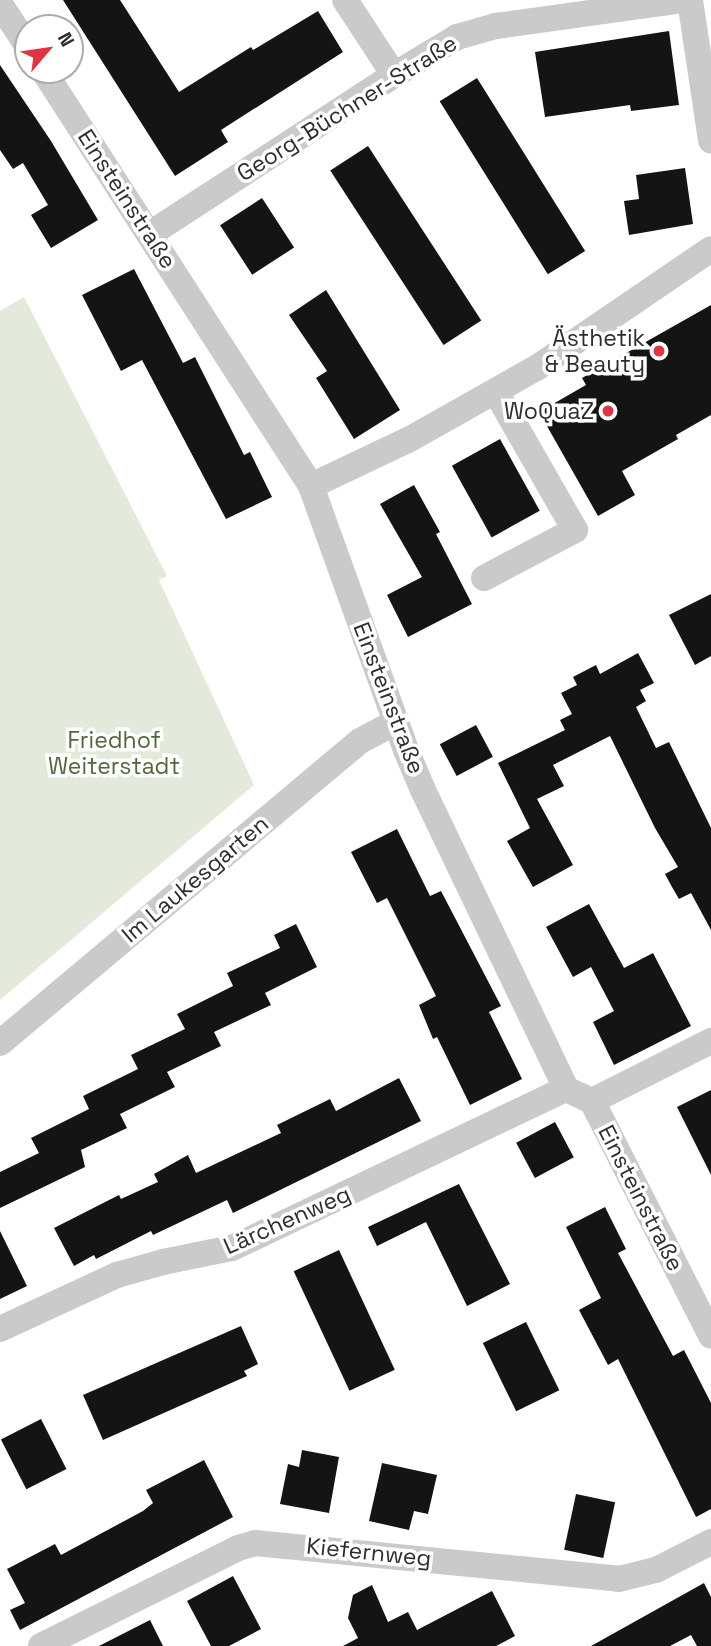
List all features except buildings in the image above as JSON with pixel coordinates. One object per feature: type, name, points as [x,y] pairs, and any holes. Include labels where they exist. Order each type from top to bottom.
[{"type":"street","points":[[345,0],[394,75]]},
{"type":"street","name":"Georg-Büchner-Straße","points":[[150,234],[457,37],[482,29],[684,0]]},
{"type":"street","points":[[690,0],[711,140]]},
{"type":"street","points":[[0,4],[14,26]]},
{"type":"street","name":"Einsteinstraße","points":[[52,84],[311,486],[423,790],[566,1089],[592,1101],[711,1336]]},
{"type":"street","points":[[311,486],[393,448],[496,392],[538,367],[711,249]]},
{"type":"street","points":[[484,578],[575,530],[496,392]]},
{"type":"street","name":"Im Laukesgarten","points":[[0,1043],[360,741],[396,722]]},
{"type":"street","points":[[592,1101],[711,1041]]},
{"type":"street","name":"Lärchenweg","points":[[0,1329],[117,1275],[163,1262],[232,1248],[566,1089]]},
{"type":"street","name":"Kiefernweg","points":[[41,1646],[233,1550],[255,1543],[619,1579],[656,1570],[711,1542]]},
{"type":"green space","name":"Friedhof Weiterstadt","points":[[24,297],[167,576],[159,580],[254,785],[0,1000],[0,311]]},
{"type":"place","name":"Ästhetik & Beauty","points":[[659,351]]},
{"type":"place","name":"WoQuaZ","points":[[608,411]]}]
